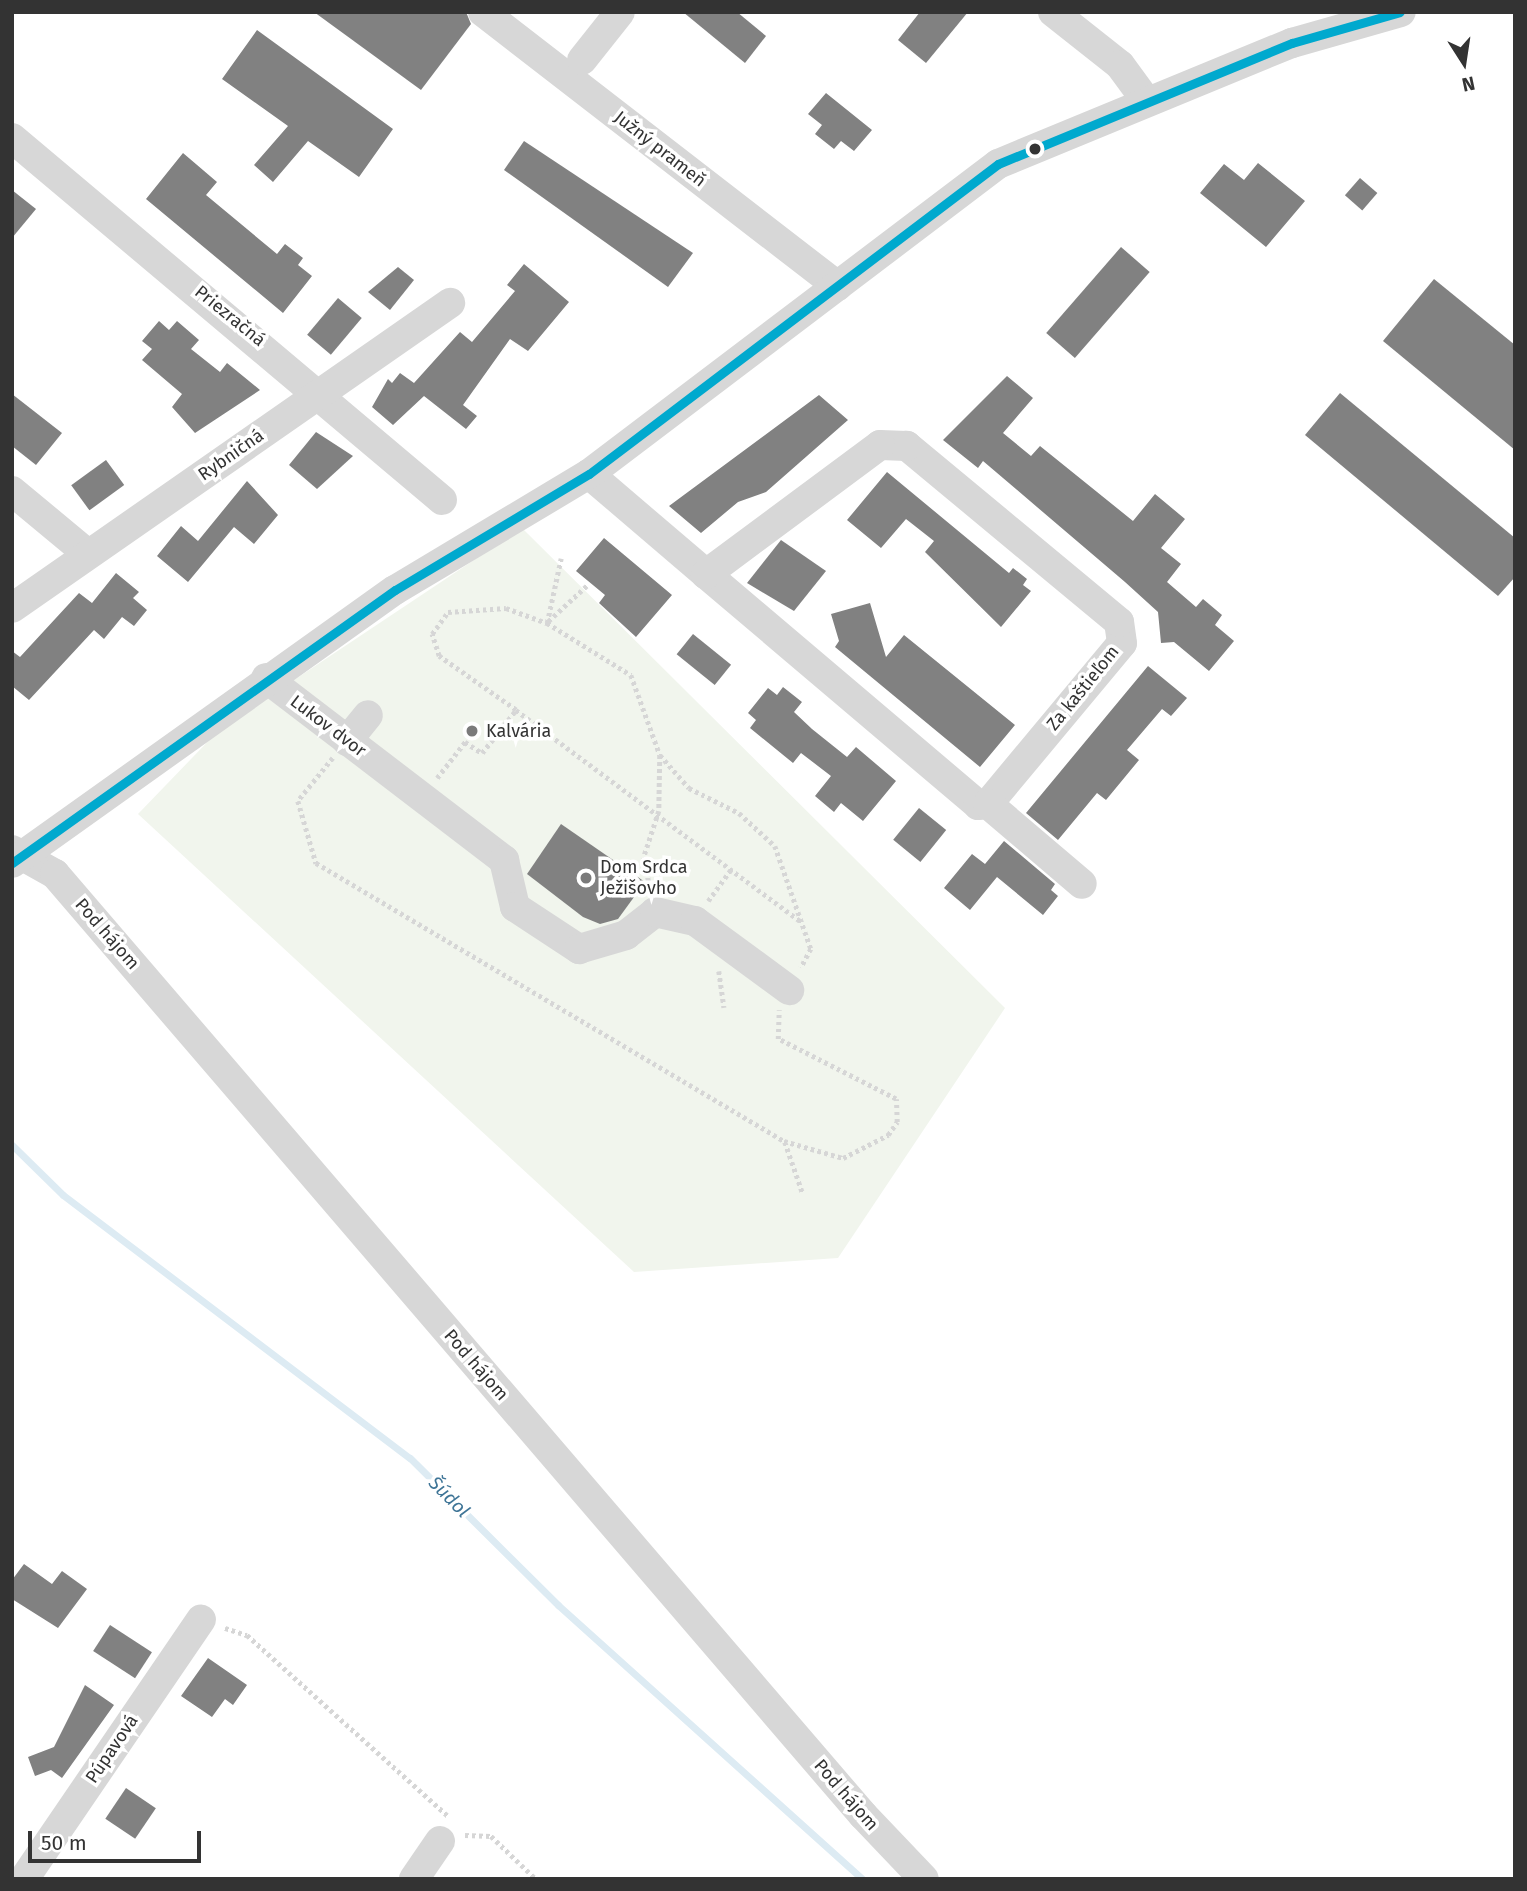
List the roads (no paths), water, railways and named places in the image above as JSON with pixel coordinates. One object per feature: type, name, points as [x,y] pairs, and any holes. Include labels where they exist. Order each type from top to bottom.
[{"type":"street","name":"Južný prameň","points":[[483,12],[837,286]]},
{"type":"street","points":[[582,60],[620,12]]},
{"type":"street","points":[[1053,12],[1120,65],[1145,99]]},
{"type":"street","points":[[17,856],[266,678],[395,590],[589,474],[998,164],[1145,99],[1292,43],[1401,12]]},
{"type":"street","name":"Priezračná","points":[[12,138],[321,392],[442,500]]},
{"type":"street","name":"Rybničná","points":[[12,608],[450,303]]},
{"type":"street","name":"Za kaštieľom","points":[[706,574],[880,445],[907,446],[1119,622],[1122,643],[988,804]]},
{"type":"street","points":[[589,474],[978,804],[988,804],[1082,884]]},
{"type":"street","points":[[12,491],[88,554]]},
{"type":"street","name":"Lukov dvor","points":[[266,678],[503,860],[515,907],[579,949],[626,935],[655,912],[695,920],[789,990]]},
{"type":"street","points":[[347,741],[368,715]]},
{"type":"street","name":"Pod hájom","points":[[17,856],[55,874],[863,1815],[924,1879]]},
{"type":"street","name":"Púpavová","points":[[24,1879],[201,1620]]},
{"type":"street","points":[[414,1879],[451,1834]]},
{"type":"waterway","name":"Šúdol","points":[[12,1145],[63,1195],[410,1458],[558,1605],[862,1879]]},
{"type":"place","name":"Kalvária","points":[[472,731]]},
{"type":"place","name":"Dom Srdca Ježišovho","points":[[586,878]]}]
